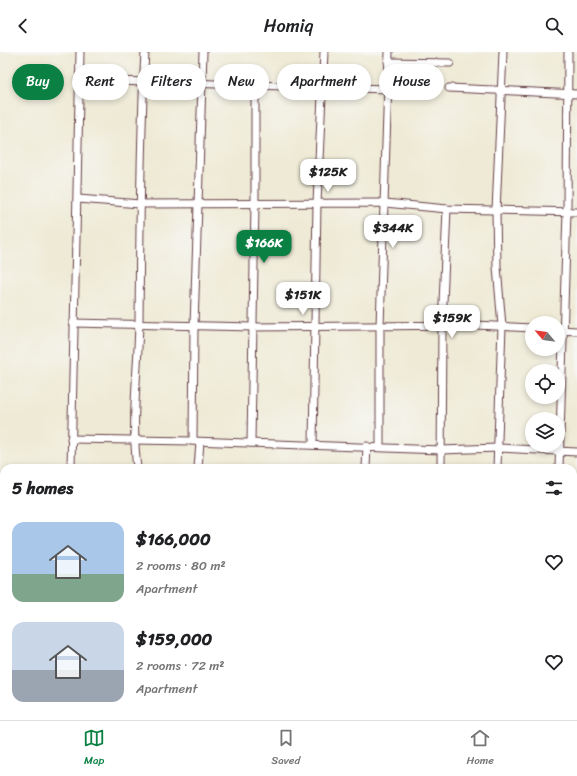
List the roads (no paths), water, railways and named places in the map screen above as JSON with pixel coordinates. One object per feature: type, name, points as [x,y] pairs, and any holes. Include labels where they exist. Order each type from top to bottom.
[{"type":"street","points":[[79,64],[80,52]]},
{"type":"street","points":[[144,64],[145,52]]},
{"type":"street","points":[[202,64],[203,52]]},
{"type":"street","points":[[324,52],[324,64]]},
{"type":"street","points":[[389,52],[388,62],[450,63]]},
{"type":"street","points":[[497,464],[502,326],[497,267],[496,211],[503,52]]},
{"type":"street","points":[[562,316],[567,212],[568,52]]},
{"type":"street","points":[[449,88],[577,94]]},
{"type":"street","points":[[71,464],[73,323],[78,199],[78,100]]},
{"type":"street","points":[[137,464],[134,440],[139,325],[143,100]]},
{"type":"street","points":[[198,464],[194,326],[200,100]]},
{"type":"street","points":[[251,443],[254,327],[255,100]]},
{"type":"street","points":[[313,445],[317,203],[322,100]]},
{"type":"street","points":[[380,446],[380,326],[388,100]]},
{"type":"street","points":[[78,199],[140,204],[385,202],[447,209],[577,212]]},
{"type":"street","points":[[441,464],[442,327],[447,209]]},
{"type":"street","points":[[73,323],[254,327],[502,326],[525,328]]},
{"type":"street","points":[[565,330],[577,331]]},
{"type":"street","points":[[560,412],[561,356]]},
{"type":"street","points":[[71,439],[380,446],[441,450],[498,448],[525,450]]},
{"type":"street","points":[[366,464],[367,446]]},
{"type":"street","points":[[559,452],[559,464]]},
{"type":"street","points":[[565,452],[577,452]]}]
